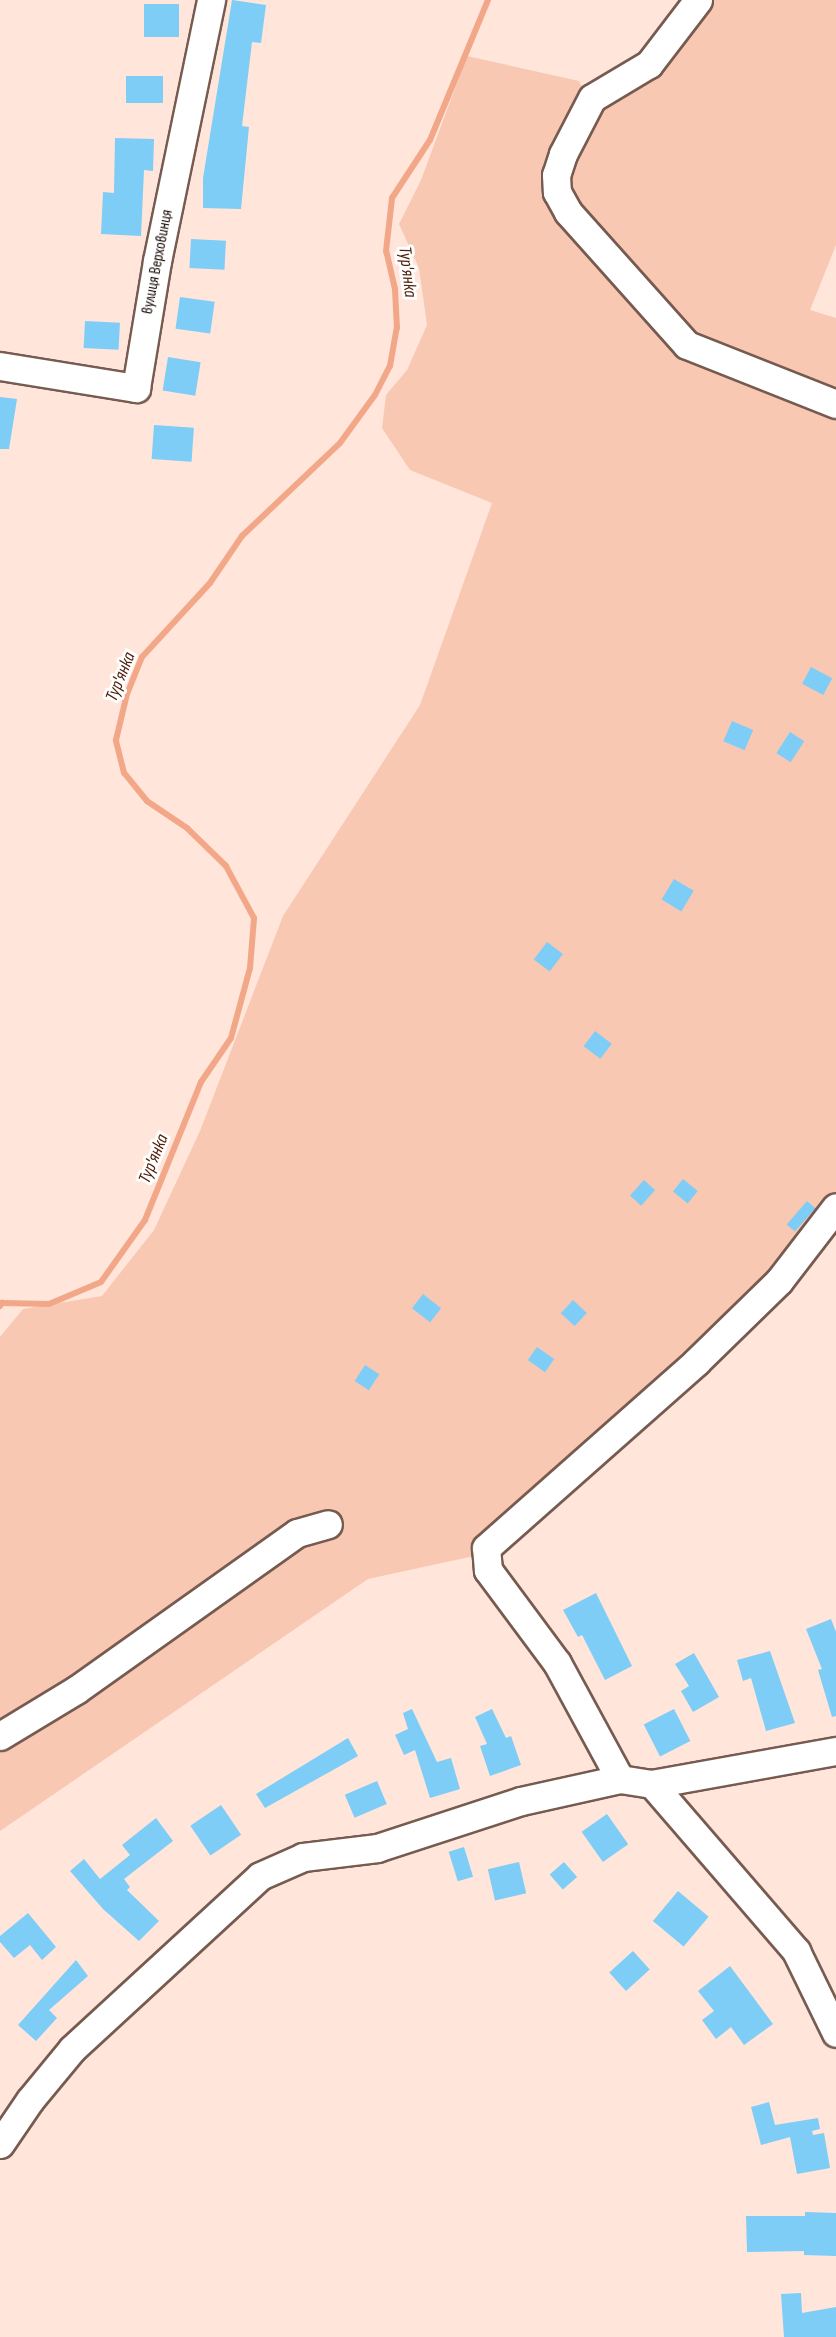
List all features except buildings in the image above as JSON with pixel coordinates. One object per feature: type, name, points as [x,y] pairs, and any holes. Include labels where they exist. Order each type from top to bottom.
[{"type":"street","name":"вулиця Верховинця","points":[[0,366],[136,388],[157,261],[211,0]]},
{"type":"street","points":[[698,0],[649,64],[592,98],[563,153],[556,175],[557,192],[568,212],[687,345],[836,404]]},
{"type":"street","points":[[620,1779],[556,1662],[488,1570],[486,1548],[696,1362],[771,1289],[836,1207]]},
{"type":"street","points":[[0,1736],[76,1690],[297,1533],[328,1524]]},
{"type":"street","points":[[0,2144],[30,2100],[72,2049],[260,1875],[303,1857],[377,1848],[521,1801],[620,1779],[652,1784],[836,1751]]},
{"type":"street","points":[[652,1784],[796,1951],[836,2033]]},
{"type":"shaded area","points":[[708,0],[836,0],[836,245],[810,310],[836,318],[836,1218],[497,1551],[368,1579],[0,1831],[0,1337],[23,1309],[102,1296],[154,1230],[200,1131],[283,916],[420,705],[492,503],[410,470],[382,428],[386,395],[407,370],[427,325],[419,268],[399,224],[421,180],[467,56],[579,81],[585,94],[642,73]]},
{"type":"waterway","name":"Тур'янка","points":[[0,1306],[2,1303],[49,1304],[101,1282],[145,1220],[201,1082],[231,1038],[250,968],[254,918],[226,866],[187,828],[147,801],[124,773],[116,740],[127,694],[142,657],[210,583],[242,536],[340,443],[375,395],[390,366],[397,328],[395,289],[386,251],[392,198],[430,140],[488,0]]}]
